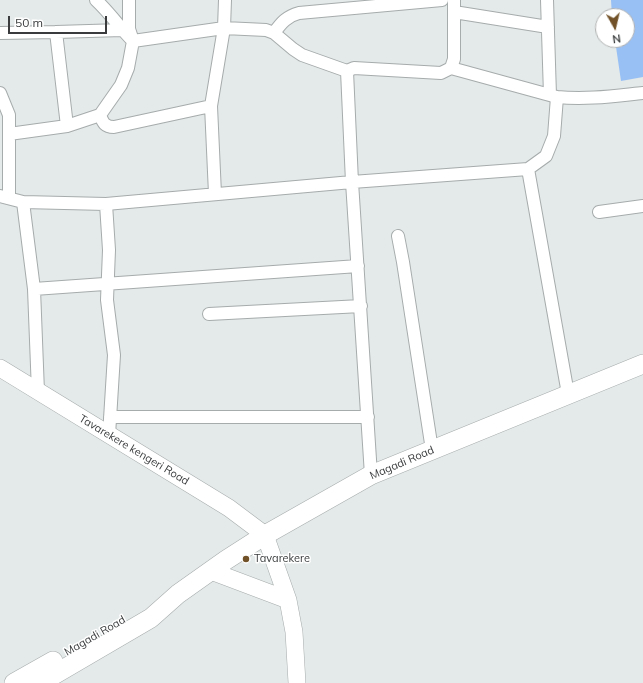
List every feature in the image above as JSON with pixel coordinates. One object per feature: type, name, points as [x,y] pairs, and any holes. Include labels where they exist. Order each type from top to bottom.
[{"type":"main road","name":"Magadi Road","points":[[40,683],[147,607],[178,594],[265,535],[371,475],[643,364]]},
{"type":"main road","name":"Tavarekere kengeri Road","points":[[0,368],[229,508],[265,535]]},
{"type":"main road","points":[[265,535],[288,600],[294,632],[297,683]]},
{"type":"main road","points":[[211,571],[288,600]]},
{"type":"main road","name":"Magadi Road","points":[[14,683],[93,645]]},
{"type":"street","points":[[96,0],[133,41]]},
{"type":"street","points":[[9,134],[67,126],[100,115],[121,85],[128,68],[133,41],[129,29],[129,0]]},
{"type":"street","points":[[215,194],[211,106],[224,28],[225,0]]},
{"type":"street","points":[[274,33],[283,20],[299,13],[442,0]]},
{"type":"street","points":[[0,93],[9,115],[4,197],[22,202],[106,204],[352,182],[528,169],[546,156],[554,136],[547,0]]},
{"type":"street","points":[[451,68],[454,59],[454,6],[548,27]]},
{"type":"street","points":[[133,41],[224,28],[266,30],[274,33],[292,50],[347,71],[354,68],[441,73],[451,68],[553,96],[597,98],[643,93]]},
{"type":"street","points":[[0,33],[122,30]]},
{"type":"street","points":[[56,32],[67,126]]},
{"type":"street","points":[[347,71],[352,182],[371,475]]},
{"type":"street","points":[[100,115],[103,123],[108,127],[114,128],[211,106]]},
{"type":"street","points":[[528,169],[568,394]]},
{"type":"street","points":[[22,202],[34,290],[38,392]]},
{"type":"street","points":[[106,204],[109,250],[107,300],[114,355],[109,435]]},
{"type":"street","points":[[599,212],[643,206]]},
{"type":"street","points":[[398,236],[432,450]]},
{"type":"street","points":[[34,290],[358,266]]},
{"type":"street","points":[[210,314],[360,306]]},
{"type":"street","points":[[110,418],[368,417]]},
{"type":"water","points":[[611,0],[643,0],[643,77],[621,81],[616,48],[635,48],[635,8],[612,8]]},
{"type":"place","name":"Tavarekere","points":[[246,559]]}]
